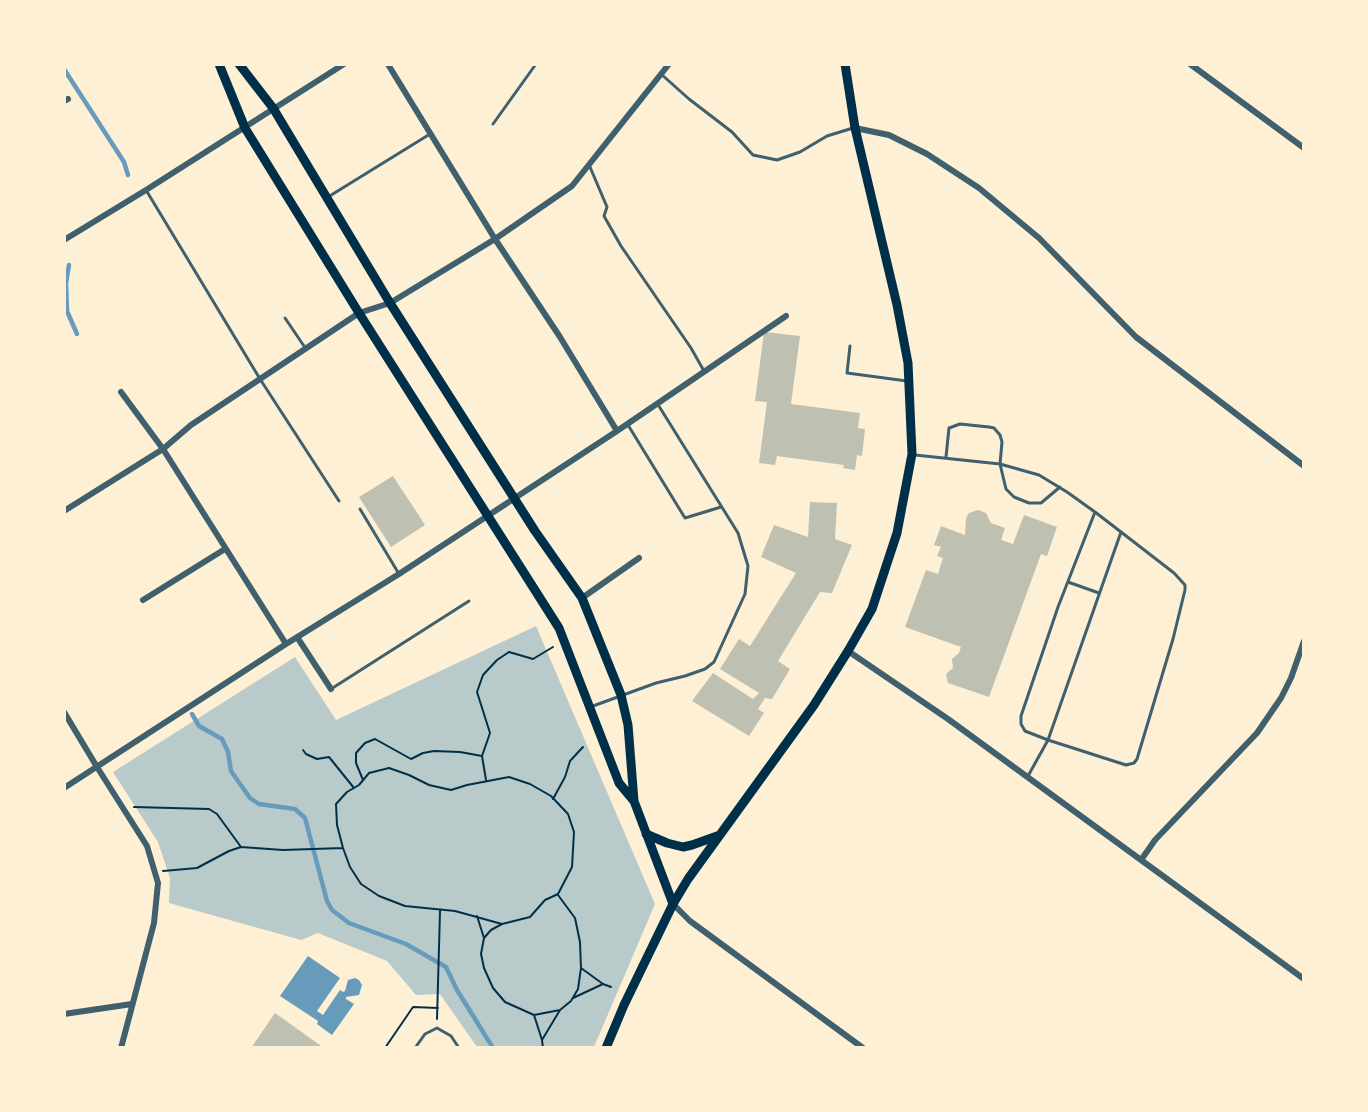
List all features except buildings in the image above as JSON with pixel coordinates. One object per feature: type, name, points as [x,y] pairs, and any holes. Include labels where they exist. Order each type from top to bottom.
[{"type":"main road","points":[[219,64],[245,128],[359,313],[559,628],[619,783],[634,801]]},
{"type":"main road","points":[[239,64],[273,108],[390,303],[514,498],[582,598],[621,695],[628,725],[634,801],[673,904]]},
{"type":"main road","points":[[606,1047],[673,904],[688,879],[814,705],[872,609],[897,533],[912,454],[908,363],[897,305],[855,128],[845,64]]},
{"type":"main road","points":[[646,834],[683,847],[722,834]]},
{"type":"street","points":[[64,240],[344,64]]},
{"type":"street","points":[[64,512],[163,449],[191,425],[359,313],[390,303],[495,239],[572,186],[669,64]]},
{"type":"street","points":[[1190,64],[1304,148]]},
{"type":"street","points":[[389,66],[617,431]]},
{"type":"street","points":[[855,128],[889,135],[927,154],[979,188],[1039,238],[1136,337],[1304,466]]},
{"type":"street","points":[[64,788],[286,644],[399,574],[617,431],[786,316]]},
{"type":"street","points":[[121,392],[163,449],[286,644]]},
{"type":"street","points":[[142,600],[225,549]]},
{"type":"street","points":[[582,598],[639,558]]},
{"type":"street","points":[[297,637],[331,689]]},
{"type":"street","points":[[1140,860],[1155,840],[1257,733],[1281,698],[1304,641]]},
{"type":"street","points":[[848,651],[1304,979]]},
{"type":"street","points":[[64,712],[147,846],[158,883],[154,923],[121,1047]]},
{"type":"street","points":[[673,904],[699,928],[863,1047]]},
{"type":"street","points":[[64,1014],[132,1004]]},
{"type":"lane","points":[[493,124],[536,64]]},
{"type":"lane","points":[[661,74],[732,132],[753,156],[777,160],[800,152],[827,136],[855,128]]},
{"type":"lane","points":[[327,198],[430,133]]},
{"type":"lane","points":[[589,165],[607,207],[604,216],[621,246],[691,348],[704,371]]},
{"type":"lane","points":[[146,190],[260,379],[339,501]]},
{"type":"lane","points":[[285,318],[306,349]]},
{"type":"lane","points":[[850,346],[847,373],[909,382]]},
{"type":"lane","points":[[591,707],[621,695],[705,669],[714,662],[745,594],[748,566],[738,533],[657,403]]},
{"type":"lane","points":[[627,424],[685,518],[721,507]]},
{"type":"lane","points":[[946,458],[949,428],[960,424],[994,428],[1002,442],[1000,464],[1006,489],[1014,497],[1029,503],[1041,503],[1060,487]]},
{"type":"lane","points":[[912,454],[1000,464],[1039,475],[1095,512],[1183,582],[1185,590],[1173,639],[1137,759],[1134,763],[1126,765],[1048,740],[1025,731],[1021,724],[1021,716],[1095,512]]},
{"type":"lane","points":[[360,509],[399,574]]},
{"type":"lane","points":[[1027,778],[1048,740],[1121,532]]},
{"type":"lane","points":[[1068,582],[1100,593]]},
{"type":"lane","points":[[331,689],[469,601]]},
{"type":"lane","points":[[415,1047],[425,1034],[437,1028],[451,1036],[459,1047]]},
{"type":"path","points":[[486,780],[482,756],[490,734],[477,692],[483,675],[497,660],[509,652],[533,659],[554,647]]},
{"type":"path","points":[[363,780],[356,763],[356,753],[365,743],[375,739],[411,759],[434,751],[482,756]]},
{"type":"path","points":[[553,799],[565,777],[570,761],[583,747]]},
{"type":"path","points":[[303,750],[317,759],[329,757],[354,788]]},
{"type":"path","points":[[484,938],[491,930],[502,924],[530,917],[545,900],[558,894],[572,867],[574,832],[568,814],[553,799],[530,784],[509,777],[486,780],[451,790],[429,785],[389,768],[369,773],[336,804],[337,825],[343,848],[350,867],[361,884],[379,896],[405,906],[477,916],[502,924]]},
{"type":"path","points":[[125,812],[137,805],[165,809],[209,809],[217,814],[241,848]]},
{"type":"path","points":[[154,873],[197,868],[229,851],[241,848],[343,848]]},
{"type":"path","points":[[558,894],[575,918],[580,942],[581,968],[578,989],[573,998]]},
{"type":"path","points":[[437,1028],[440,910]]},
{"type":"path","points":[[477,916],[484,938],[481,954],[484,969],[493,988],[505,1002],[534,1015],[560,1010]]},
{"type":"path","points":[[581,968],[611,987]]},
{"type":"path","points":[[542,1040],[560,1010],[573,998],[603,984]]},
{"type":"path","points":[[385,1047],[412,1007],[438,1008]]},
{"type":"path","points":[[534,1015],[543,1047]]},
{"type":"shaded area","points":[[536,626],[655,904],[594,1047],[477,1047],[440,994],[416,995],[387,961],[318,933],[301,940],[169,903],[170,878],[158,842],[113,772],[295,657],[336,720]]},
{"type":"water","points":[[308,956],[340,978],[317,1011],[323,1015],[340,990],[345,991],[348,980],[355,978],[362,985],[359,995],[346,997],[354,1004],[332,1035],[317,1024],[318,1021],[280,996]]},
{"type":"waterway","points":[[64,69],[124,162],[128,175]]},
{"type":"waterway","points":[[69,265],[66,283],[67,311],[77,334]]},
{"type":"waterway","points":[[192,714],[199,726],[222,739],[228,752],[231,771],[250,798],[259,804],[295,809],[305,818],[327,901],[332,910],[349,923],[406,944],[446,967],[457,990],[493,1048]]}]
